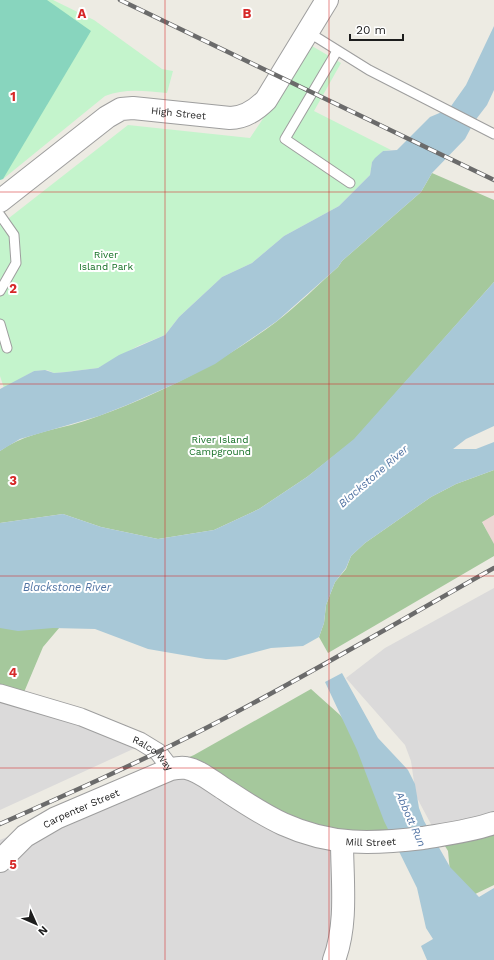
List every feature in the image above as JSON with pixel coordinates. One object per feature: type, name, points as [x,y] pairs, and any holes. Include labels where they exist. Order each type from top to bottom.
[{"type":"street","name":"High Street","points":[[0,201],[107,117],[121,109],[133,108],[230,118],[242,117],[254,111],[266,100],[328,0]]},
{"type":"street","name":"Ralco Way","points":[[0,693],[81,717],[140,741],[158,752],[171,769],[187,768],[284,824],[324,838],[342,841]]},
{"type":"street","name":"Carpenter Street","points":[[0,861],[25,836],[56,818],[171,769]]},
{"type":"street","name":"Mill Street","points":[[334,960],[340,942],[342,925],[342,841],[384,843],[475,830],[494,823]]},
{"type":"lane","points":[[308,32],[369,70],[494,134]]},
{"type":"lane","points":[[337,51],[285,139],[350,183]]},
{"type":"lane","points":[[0,214],[14,235],[16,263],[0,292]]},
{"type":"lane","points":[[0,324],[7,348]]},
{"type":"shaded area","points":[[494,515],[494,545],[482,521]]},
{"type":"shaded area","points":[[494,588],[494,815],[432,826],[416,796],[411,761],[405,745],[346,678],[385,648]]},
{"type":"shaded area","points":[[0,691],[144,744],[0,810]]},
{"type":"shaded area","points":[[178,762],[344,841],[326,960],[0,960],[0,840]]},
{"type":"green space","points":[[0,0],[53,0],[94,20],[162,69],[173,71],[167,93],[128,91],[113,93],[105,96],[0,180]]},
{"type":"green space","points":[[0,0],[47,0],[91,31],[3,179],[0,180]]},
{"type":"green space","name":"River Island Park","points":[[312,46],[341,63],[314,111],[391,150],[383,151],[372,162],[370,175],[339,206],[284,236],[252,263],[222,277],[179,317],[165,335],[138,346],[98,368],[54,373],[47,370],[34,371],[4,388],[0,376],[0,225],[128,125],[250,138]]},
{"type":"green space","name":"River Island Campground","points":[[432,173],[494,200],[494,282],[354,440],[307,477],[259,509],[214,530],[158,539],[101,527],[63,514],[0,523],[0,451],[16,441],[84,421],[118,409],[184,379],[241,346],[276,322],[308,295],[338,267],[342,261],[421,192]]},
{"type":"green space","points":[[494,470],[494,515],[482,522],[494,544],[494,556],[328,653],[319,637],[324,623],[326,605],[335,582],[346,569],[351,556],[365,543],[431,497],[456,484]]},
{"type":"green space","points":[[0,617],[65,621],[43,647],[22,697],[0,691]]},
{"type":"green space","points":[[311,689],[340,715],[357,737],[395,831],[389,835],[273,822],[178,762],[194,755]]},
{"type":"green space","points":[[494,815],[494,885],[471,896],[450,872],[448,851],[437,833]]},
{"type":"water","points":[[494,26],[494,90],[487,105],[474,122],[465,139],[432,173],[421,192],[342,261],[338,267],[277,321],[215,364],[179,382],[99,416],[20,439],[0,451],[0,389],[34,371],[45,370],[54,373],[98,368],[119,355],[165,335],[179,317],[222,277],[252,263],[284,236],[339,206],[370,175],[372,162],[375,158],[383,151],[397,150],[430,117],[449,109],[466,85]]},
{"type":"water","name":"Blackstone River","points":[[494,282],[494,426],[466,439],[453,449],[476,449],[494,442],[494,470],[456,484],[431,497],[365,543],[351,556],[346,568],[335,582],[326,605],[324,623],[319,637],[303,646],[271,648],[226,660],[206,659],[148,649],[95,629],[53,628],[18,631],[0,628],[0,523],[63,514],[101,527],[158,539],[214,530],[259,509],[307,477],[354,439]]},
{"type":"water","name":"Abbott Run","points":[[342,673],[378,738],[408,770],[415,784],[419,808],[424,821],[450,867],[479,897],[494,888],[494,960],[427,960],[421,946],[433,939],[426,928],[417,888],[384,821],[357,750],[325,682]]},
{"type":"railway","points":[[120,0],[494,180]]},
{"type":"railway","points":[[0,824],[131,765],[208,727],[316,669],[494,568]]}]
